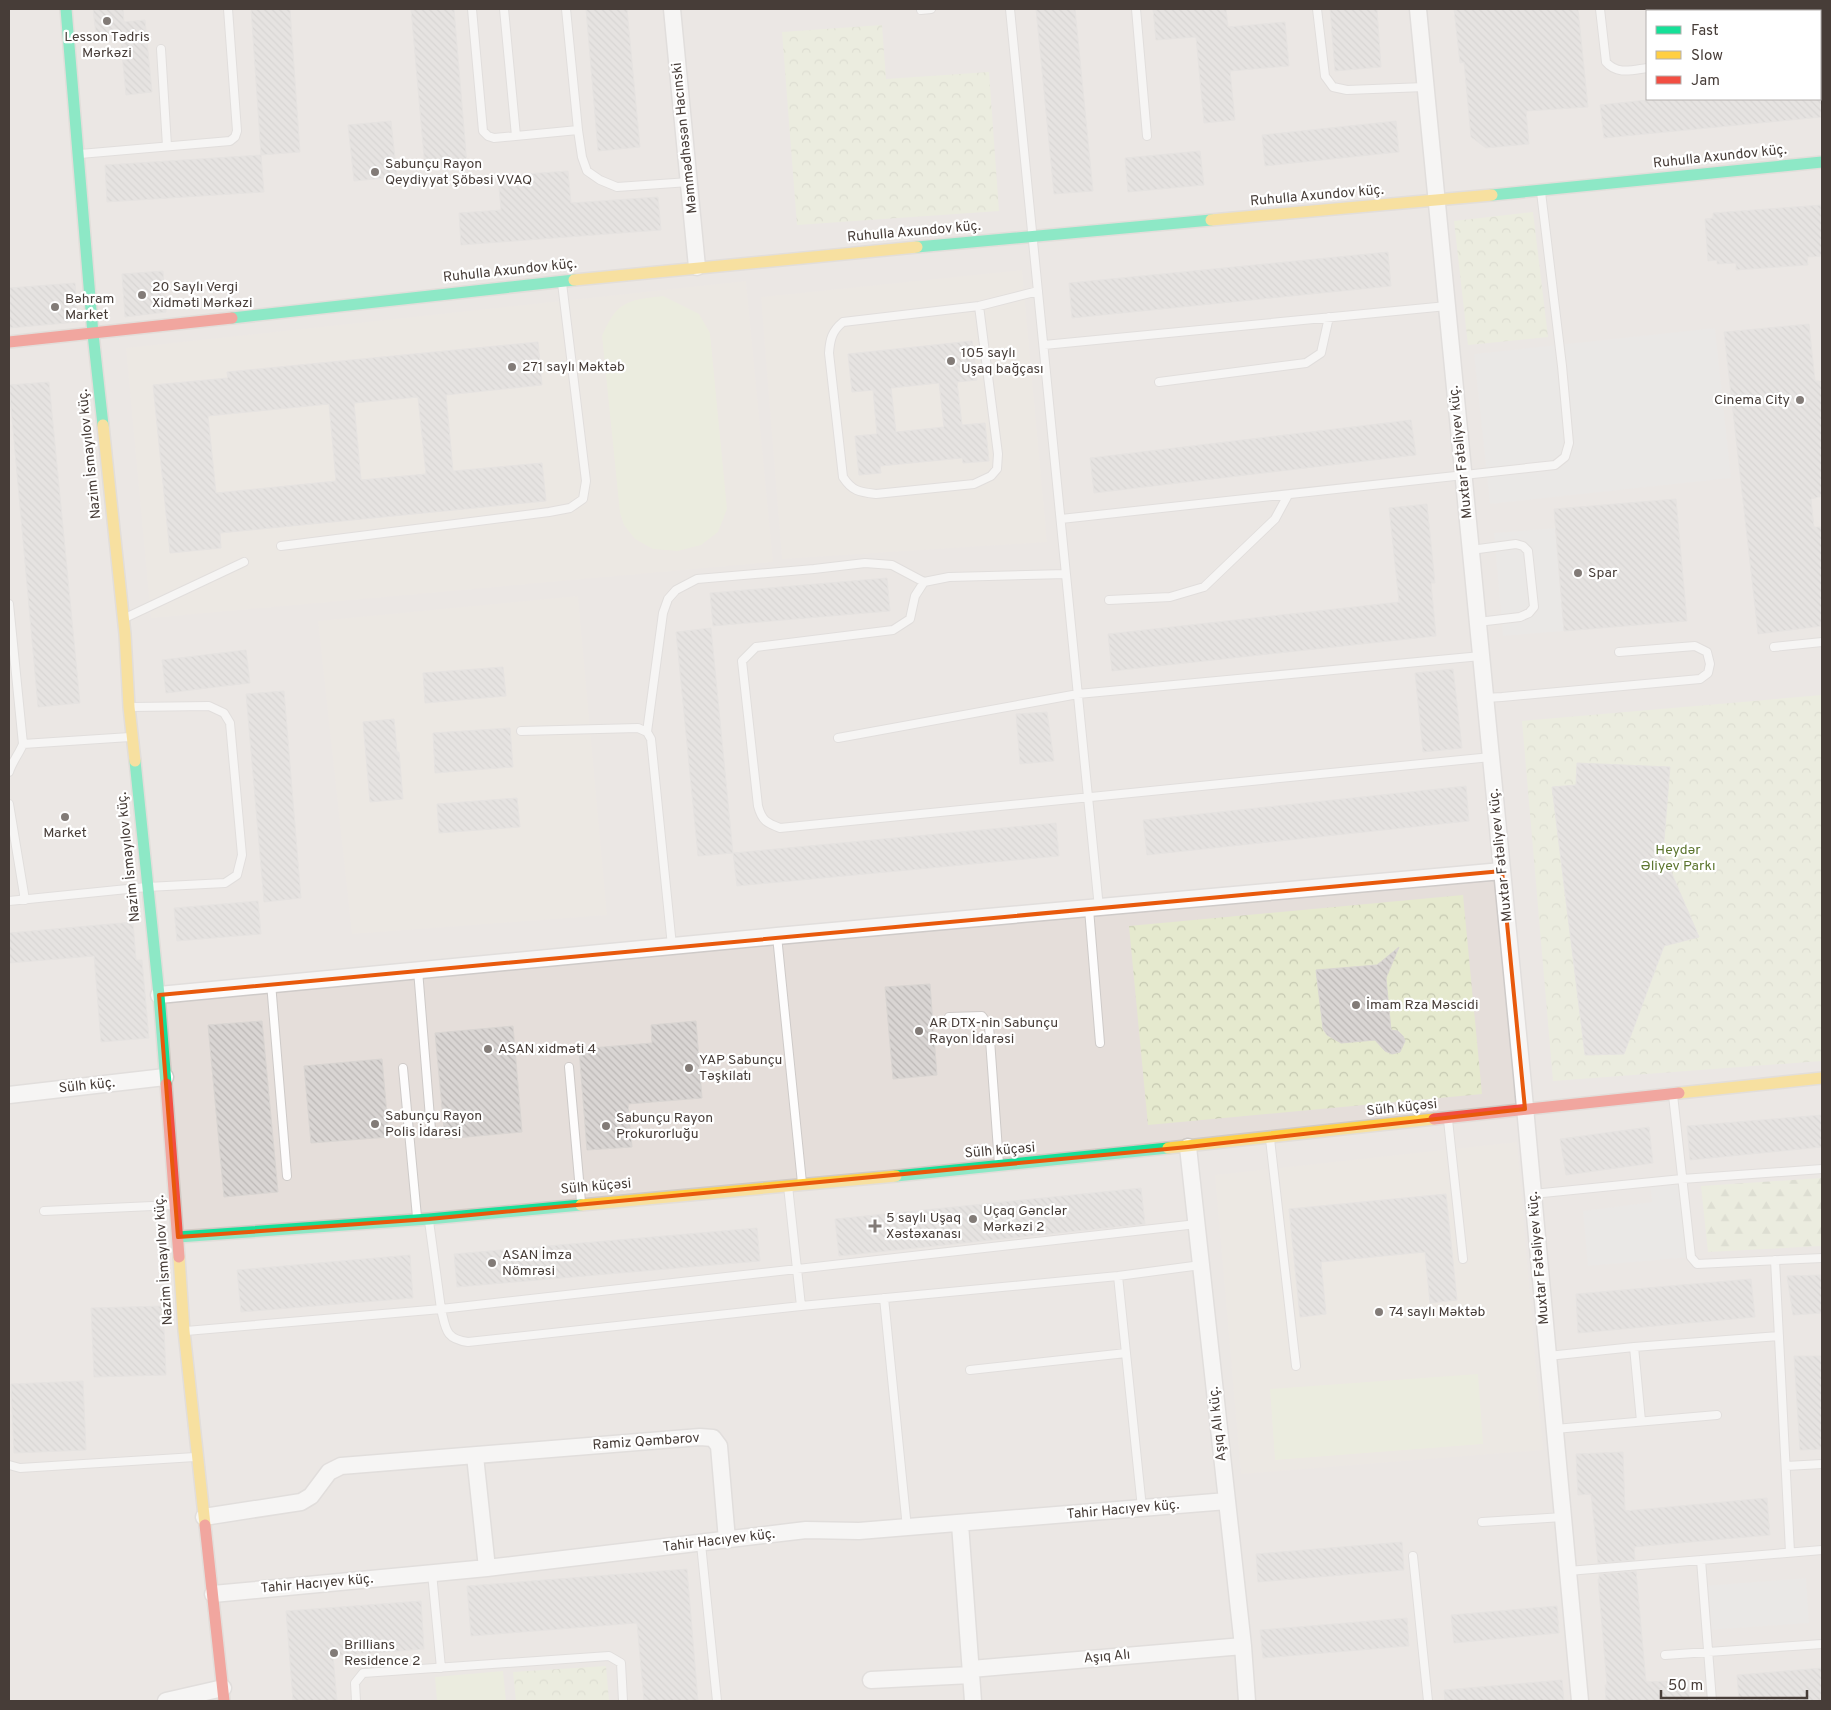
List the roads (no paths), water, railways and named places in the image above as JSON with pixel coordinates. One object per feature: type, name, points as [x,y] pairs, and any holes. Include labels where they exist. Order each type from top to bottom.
[{"type":"street","name":"Nazim İsmayılov küç.","points":[[66,9],[92,334],[124,618],[129,707],[159,995],[184,1331],[224,1695]]},
{"type":"street","name":"Məmmədhəsən Hacınski","points":[[672,9],[698,266]]},
{"type":"street","name":"Muxtar Fətəliyev küç.","points":[[1418,9],[1525,1109],[1580,1701]]},
{"type":"street","name":"Ruhulla Axundov küç.","points":[[9,342],[698,266],[1437,200],[1822,162]]},
{"type":"street","points":[[159,995],[777,936],[1502,871]]},
{"type":"street","name":"Sülh küç.","points":[[9,1095],[165,1077]]},
{"type":"street","name":"Sülh küçəsi","points":[[178,1237],[423,1219],[999,1166],[1822,1078]]},
{"type":"street","name":"Aşıq Alı küç.","points":[[1188,1147],[1243,1646],[1247,1701]]},
{"type":"street","name":"Ramiz Qəmbərov","points":[[204,1517],[301,1502],[311,1496],[329,1472],[341,1466],[700,1436],[713,1438],[719,1446],[727,1540]]},
{"type":"street","points":[[475,1456],[487,1568]]},
{"type":"street","name":"Tahir Hacıyev küç.","points":[[213,1594],[487,1568],[806,1530],[860,1532],[1227,1501]]},
{"type":"street","points":[[960,1524],[973,1701]]},
{"type":"street","name":"Aşıq Alı","points":[[871,1680],[1243,1646]]},
{"type":"street","points":[[166,1701],[224,1695]]},
{"type":"lane","points":[[78,154],[230,141],[235,137],[237,131],[228,9]]},
{"type":"lane","points":[[472,9],[483,131],[488,136],[494,138],[578,130]]},
{"type":"lane","points":[[504,9],[516,136]]},
{"type":"lane","points":[[566,9],[578,130],[582,157],[587,171],[600,180],[617,187],[689,182]]},
{"type":"lane","points":[[922,10],[930,9]]},
{"type":"lane","points":[[1010,9],[1088,798],[1100,1043]]},
{"type":"lane","points":[[1136,9],[1147,136]]},
{"type":"lane","points":[[1317,9],[1324,76],[1333,87],[1346,90],[1426,87]]},
{"type":"lane","points":[[1600,9],[1606,62],[1611,68],[1618,71],[1646,68]]},
{"type":"lane","points":[[161,49],[167,146]]},
{"type":"lane","points":[[1061,519],[1555,465],[1565,457],[1569,443],[1561,359],[1540,190]]},
{"type":"lane","points":[[281,546],[549,512],[570,508],[583,499],[586,481],[562,281]]},
{"type":"lane","points":[[979,306],[998,454],[997,469],[991,476],[974,484],[876,494],[861,492],[850,487],[843,476],[829,353],[830,340],[835,329],[843,322],[979,306],[1038,291]]},
{"type":"lane","points":[[1044,346],[1447,306]]},
{"type":"lane","points":[[1159,382],[1306,363],[1321,353],[1329,317]]},
{"type":"lane","points":[[1109,600],[1170,597],[1204,588],[1276,519],[1288,495]]},
{"type":"lane","points":[[1471,550],[1516,544],[1523,546],[1528,551],[1534,606],[1529,613],[1520,617],[1478,622]]},
{"type":"lane","points":[[124,618],[244,562]]},
{"type":"lane","points":[[647,732],[663,613],[668,599],[676,590],[697,579],[865,563],[892,565],[924,582],[949,577],[1066,574]]},
{"type":"lane","points":[[924,582],[916,596],[910,619],[893,630],[756,647],[742,661],[758,806],[761,818],[770,824],[780,828],[1491,757]]},
{"type":"lane","points":[[9,604],[23,744],[20,753],[11,764],[9,772]]},
{"type":"lane","points":[[1774,647],[1822,642]]},
{"type":"lane","points":[[1485,698],[1700,679],[1708,674],[1710,664],[1707,652],[1695,646],[1619,652]]},
{"type":"lane","points":[[838,738],[1078,694],[1481,656]]},
{"type":"lane","points":[[9,901],[147,887],[225,883],[237,875],[242,855],[230,723],[224,713],[209,706],[129,707]]},
{"type":"lane","points":[[521,731],[638,728],[647,732],[651,739],[672,946]]},
{"type":"lane","points":[[23,744],[132,736]]},
{"type":"lane","points":[[9,804],[24,900]]},
{"type":"lane","points":[[777,936],[802,1184]]},
{"type":"lane","points":[[418,970],[431,1130]]},
{"type":"lane","points":[[270,984],[287,1176]]},
{"type":"lane","points":[[950,1017],[982,1016],[989,1026],[999,1166]]},
{"type":"lane","points":[[569,1067],[581,1204]]},
{"type":"lane","points":[[404,1068],[423,1219],[441,1309],[448,1334],[456,1341],[468,1342],[801,1306],[1118,1276],[1201,1265]]},
{"type":"lane","points":[[1673,1093],[1691,1257],[1697,1264],[1822,1258]]},
{"type":"lane","points":[[1448,1118],[1462,1259]]},
{"type":"lane","points":[[1270,1138],[1296,1366]]},
{"type":"lane","points":[[1533,1194],[1682,1179],[1822,1169]]},
{"type":"lane","points":[[788,1185],[801,1306]]},
{"type":"lane","points":[[44,1211],[176,1205]]},
{"type":"lane","points":[[184,1331],[441,1309],[1196,1224]]},
{"type":"lane","points":[[1774,1260],[1790,1552]]},
{"type":"lane","points":[[1118,1276],[1142,1508]]},
{"type":"lane","points":[[884,1298],[907,1528]]},
{"type":"lane","points":[[1548,1356],[1634,1347],[1778,1336]]},
{"type":"lane","points":[[1634,1347],[1641,1421]]},
{"type":"lane","points":[[970,1370],[1126,1353]]},
{"type":"lane","points":[[1555,1429],[1717,1415]]},
{"type":"lane","points":[[9,1465],[20,1468],[198,1457]]},
{"type":"lane","points":[[1786,1466],[1822,1464]]},
{"type":"lane","points":[[1482,1522],[1563,1517]]},
{"type":"lane","points":[[701,1544],[717,1701]]},
{"type":"lane","points":[[1568,1571],[1822,1550]]},
{"type":"lane","points":[[1413,1556],[1428,1701]]},
{"type":"lane","points":[[1701,1560],[1712,1701]]},
{"type":"lane","points":[[432,1573],[441,1668]]},
{"type":"lane","points":[[1665,1655],[1822,1644]]},
{"type":"lane","points":[[356,1701],[355,1683],[363,1673],[609,1656],[620,1663],[623,1701]]},
{"type":"place","name":"Lesson Tədris Mərkəzi","points":[[107,21]]},
{"type":"place","name":"Sabunçu Rayon Qeydiyyat Şöbəsi VVAQ","points":[[375,172]]},
{"type":"place","name":"20 Saylı Vergi Xidməti Mərkəzi","points":[[142,295]]},
{"type":"place","name":"Bəhram Market","points":[[55,307]]},
{"type":"place","name":"105 saylı Uşaq bağçası","points":[[951,361]]},
{"type":"place","name":"271 saylı Məktəb","points":[[512,367]]},
{"type":"place","name":"Cinema City","points":[[1800,400]]},
{"type":"place","name":"Spar","points":[[1578,573]]},
{"type":"place","name":"Market","points":[[65,817]]},
{"type":"place","name":"İmam Rza Məscidi","points":[[1356,1005]]},
{"type":"place","name":"AR DTX-nin Sabunçu Rayon İdarəsi","points":[[919,1031]]},
{"type":"place","name":"ASAN xidməti 4","points":[[488,1049]]},
{"type":"place","name":"YAP Sabunçu Təşkilatı","points":[[689,1068]]},
{"type":"place","name":"Sabunçu Rayon Polis İdarəsi","points":[[375,1124]]},
{"type":"place","name":"Sabunçu Rayon Prokurorluğu","points":[[606,1126]]},
{"type":"place","name":"Uçaq Gənclər Mərkəzi 2","points":[[973,1219]]},
{"type":"place","name":"5 saylı Uşaq Xəstəxanası","points":[[875,1226]]},
{"type":"place","name":"ASAN İmza Nömrəsi","points":[[492,1263]]},
{"type":"place","name":"74 saylı Məktəb","points":[[1379,1312]]},
{"type":"place","name":"Brillians Residence 2","points":[[334,1653]]},
{"type":"park label","name":"Heydər Əliyev Parkı","points":[[1678,858]]}]
